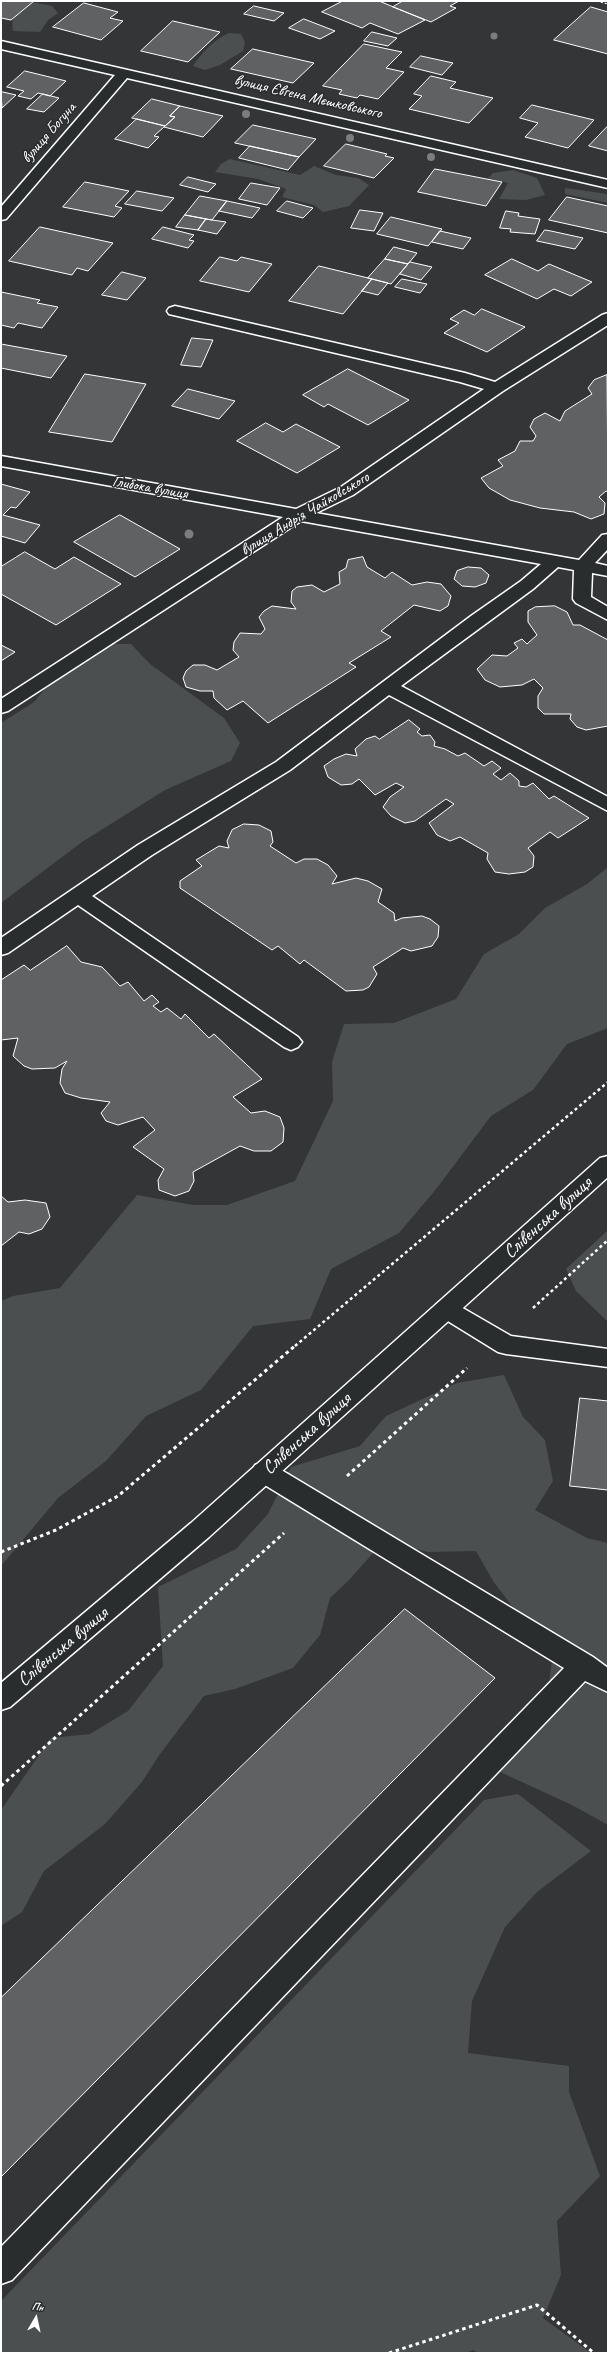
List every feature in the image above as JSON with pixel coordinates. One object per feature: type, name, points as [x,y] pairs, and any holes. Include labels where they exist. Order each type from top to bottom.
[{"type":"street","name":"вулиця Євгена Мєшковського","points":[[1,45],[608,184]]},
{"type":"street","name":"вулиця Богуна","points":[[1,216],[124,74]]},
{"type":"street","points":[[175,311],[465,378],[497,388]]},
{"type":"street","name":"вулиця Андрія Чайковського","points":[[1,707],[300,514],[347,491],[497,388],[608,318]]},
{"type":"street","name":"Глибока вулиця","points":[[1,461],[608,571]]},
{"type":"street","points":[[608,539],[583,566],[582,599],[608,615]]},
{"type":"street","points":[[1,948],[144,850],[284,766],[388,687],[527,585],[555,561]]},
{"type":"street","points":[[388,687],[608,805]]},
{"type":"street","points":[[78,896],[291,1042]]},
{"type":"street","name":"Слівенська вулиця","points":[[1,1699],[200,1530],[608,1164]]},
{"type":"street","points":[[446,1309],[506,1345],[608,1358]]},
{"type":"street","points":[[264,1472],[584,1665],[608,1681]]},
{"type":"street","points":[[1,2269],[584,1665]]},
{"type":"path","points":[[597,1],[608,4]]},
{"type":"path","points":[[1,1552],[56,1530],[118,1496],[608,1082]]},
{"type":"path","points":[[389,2353],[537,2305],[594,2353]]},
{"type":"shaded area","points":[[32,2],[52,6],[58,13],[48,20],[40,32],[13,31],[12,25],[17,13]]},
{"type":"shaded area","points":[[229,33],[241,34],[245,42],[243,51],[220,65],[205,70],[193,66],[209,47],[218,39]]},
{"type":"shaded area","points":[[230,159],[300,175],[314,166],[336,175],[358,178],[369,185],[349,206],[323,212],[314,205],[282,197],[286,189],[258,179],[215,172],[221,164]]},
{"type":"shaded area","points":[[513,170],[537,178],[545,195],[526,200],[499,199],[508,183],[488,178],[493,173]]},
{"type":"shaded area","points":[[565,188],[608,194],[608,203],[565,194]]},
{"type":"shaded area","points":[[90,644],[131,644],[150,664],[224,718],[240,743],[231,761],[165,790],[82,842],[1,903],[1,723],[34,702],[71,657]]},
{"type":"shaded area","points":[[608,867],[608,1028],[567,1044],[533,1090],[491,1116],[437,1188],[399,1233],[331,1269],[310,1319],[253,1326],[201,1390],[146,1416],[106,1461],[58,1498],[1,1566],[1,1301],[13,1296],[60,1288],[137,1195],[193,1205],[227,1205],[295,1181],[333,1101],[332,1062],[344,1024],[394,1023],[456,999],[484,954],[519,934],[545,908],[587,884]]},
{"type":"shaded area","points":[[608,1230],[608,1322],[576,1291],[566,1269]]},
{"type":"shaded area","points":[[504,1375],[523,1417],[545,1440],[553,1481],[535,1510],[587,1538],[608,1543],[608,1825],[572,1805],[500,1772],[508,1739],[547,1702],[552,1659],[493,1581],[476,1551],[428,1552],[384,1541],[348,1581],[330,1598],[320,1635],[293,1668],[235,1689],[204,1696],[160,1754],[142,1782],[105,1824],[44,1871],[22,1912],[1,1926],[1,1810],[51,1738],[90,1734],[128,1711],[163,1666],[158,1587],[236,1549],[268,1514],[291,1467],[360,1446],[386,1416],[457,1383]]},
{"type":"shaded area","points":[[518,1794],[591,1851],[537,1892],[505,1927],[472,2001],[468,2053],[569,2066],[569,2092],[600,2176],[557,2221],[561,2275],[543,2318],[591,2353],[479,2353],[473,2350],[466,2353],[1,2353],[1,2301],[484,1800]]},
{"type":"building","points":[[1,1],[34,1],[11,20],[1,18]]},
{"type":"building","points":[[343,1],[379,1],[425,20],[398,34],[370,23],[362,28],[322,12]]},
{"type":"building","points":[[403,1],[459,1],[450,6],[456,8],[431,22],[393,7]]},
{"type":"building","points":[[84,3],[118,12],[110,18],[123,21],[101,40],[53,27]]},
{"type":"building","points":[[254,6],[284,13],[274,21],[244,14]]},
{"type":"building","points":[[591,7],[608,12],[608,54],[554,40]]},
{"type":"building","points":[[304,19],[335,31],[320,39],[289,28]]},
{"type":"building","points":[[173,21],[220,32],[188,62],[141,51]]},
{"type":"building","points":[[372,32],[397,38],[388,46],[364,41]]},
{"type":"building","points":[[364,44],[402,52],[386,68],[404,72],[378,99],[360,95],[357,98],[339,94],[342,90],[323,86]]},
{"type":"building","points":[[253,49],[314,63],[293,83],[231,69]]},
{"type":"building","points":[[421,56],[453,63],[442,75],[410,67]]},
{"type":"building","points":[[25,71],[66,81],[50,96],[38,93],[31,99],[18,96],[24,91],[7,87]]},
{"type":"building","points":[[431,76],[456,82],[450,88],[493,98],[469,123],[409,109],[422,96],[414,94]]},
{"type":"building","points":[[3,92],[16,95],[2,108],[1,93]]},
{"type":"building","points":[[43,94],[59,98],[44,112],[27,109]]},
{"type":"building","points":[[152,99],[180,106],[170,116],[175,117],[165,126],[132,118]]},
{"type":"building","points":[[532,105],[594,120],[568,148],[525,137],[538,123],[520,118]]},
{"type":"building","points":[[180,106],[223,116],[203,137],[164,127],[175,117],[170,116]]},
{"type":"building","points":[[137,119],[165,126],[154,136],[159,137],[148,148],[115,139]]},
{"type":"building","points":[[253,125],[316,139],[299,157],[235,143]]},
{"type":"building","points":[[608,126],[608,151],[589,146]]},
{"type":"building","points":[[346,144],[387,154],[385,156],[394,158],[374,178],[324,166]]},
{"type":"building","points":[[250,146],[299,157],[288,170],[239,158]]},
{"type":"building","points":[[435,169],[502,182],[486,206],[418,192]]},
{"type":"building","points":[[188,177],[216,184],[208,192],[180,185]]},
{"type":"building","points":[[85,182],[129,191],[115,206],[122,208],[114,217],[63,207]]},
{"type":"building","points":[[251,183],[280,188],[267,205],[239,199]]},
{"type":"building","points":[[137,191],[174,198],[162,211],[125,204]]},
{"type":"building","points":[[200,196],[227,201],[212,220],[185,215]]},
{"type":"building","points":[[567,197],[608,206],[608,233],[549,220]]},
{"type":"building","points":[[227,201],[260,208],[252,218],[219,211]]},
{"type":"building","points":[[287,201],[313,208],[303,218],[277,211]]},
{"type":"building","points":[[360,210],[383,213],[374,231],[351,228]]},
{"type":"building","points":[[506,211],[519,213],[518,216],[540,219],[535,234],[510,232],[511,229],[500,228]]},
{"type":"building","points":[[185,215],[206,219],[198,230],[176,227]]},
{"type":"building","points":[[391,217],[442,229],[428,246],[377,234]]},
{"type":"building","points":[[206,219],[226,222],[217,234],[198,230]]},
{"type":"building","points":[[40,227],[113,243],[88,271],[77,268],[72,275],[9,261]]},
{"type":"building","points":[[163,227],[194,235],[189,240],[194,241],[188,248],[152,239]]},
{"type":"building","points":[[545,230],[583,238],[575,249],[537,241]]},
{"type":"building","points":[[440,231],[471,238],[463,249],[432,242]]},
{"type":"building","points":[[394,247],[417,253],[408,264],[385,259]]},
{"type":"building","points":[[220,257],[237,261],[241,257],[272,264],[249,292],[200,281]]},
{"type":"building","points":[[385,259],[408,264],[391,284],[368,278]]},
{"type":"building","points":[[512,259],[538,271],[549,264],[592,282],[571,296],[554,289],[537,299],[485,275]]},
{"type":"building","points":[[410,262],[432,267],[421,280],[400,274]]},
{"type":"building","points":[[319,266],[372,279],[343,314],[289,301]]},
{"type":"building","points":[[122,272],[146,278],[127,300],[102,295]]},
{"type":"building","points":[[372,279],[388,283],[378,295],[362,291]]},
{"type":"building","points":[[402,279],[427,284],[420,293],[395,287]]},
{"type":"building","points":[[1,292],[40,300],[37,303],[58,307],[42,328],[18,323],[14,328],[1,325]]},
{"type":"building","points":[[482,309],[525,327],[487,352],[444,333],[459,323],[450,319],[464,310],[474,315]]},
{"type":"building","points":[[192,338],[213,340],[201,367],[181,365]]},
{"type":"building","points":[[1,344],[67,356],[51,378],[1,368]]},
{"type":"building","points":[[348,369],[409,400],[368,425],[328,404],[324,407],[303,395]]},
{"type":"building","points":[[85,374],[146,384],[112,442],[49,432]]},
{"type":"building","points":[[607,375],[608,492],[606,491],[599,497],[605,503],[604,514],[591,519],[574,512],[540,508],[510,500],[489,488],[481,478],[503,466],[498,460],[515,451],[520,441],[533,441],[536,436],[530,427],[534,419],[545,413],[560,421],[565,411],[592,394],[588,388],[594,380]]},
{"type":"building","points":[[188,389],[235,401],[219,419],[172,406]]},
{"type":"building","points":[[266,423],[283,432],[296,424],[340,447],[297,473],[237,441]]},
{"type":"building","points":[[1,484],[30,492],[16,508],[11,507],[3,515],[40,525],[25,543],[1,536]]},
{"type":"building","points":[[120,515],[180,549],[135,577],[74,542]]},
{"type":"building","points":[[25,552],[55,569],[74,557],[121,584],[56,625],[1,594],[1,567]]},
{"type":"building","points":[[363,557],[367,567],[385,578],[392,572],[412,585],[427,582],[441,584],[451,596],[448,606],[440,611],[414,605],[381,631],[391,637],[349,663],[356,667],[268,723],[243,701],[227,710],[214,698],[213,691],[200,691],[186,687],[183,678],[186,671],[193,665],[205,665],[217,670],[239,657],[233,650],[234,642],[240,633],[261,634],[265,629],[259,617],[264,611],[272,606],[296,609],[291,602],[292,591],[297,587],[312,585],[324,592],[340,584],[339,572],[346,568],[348,560]]},
{"type":"building","points":[[468,567],[481,568],[489,575],[486,583],[475,587],[462,586],[454,579],[457,571]]},
{"type":"building","points":[[555,606],[567,612],[573,625],[580,625],[608,640],[608,726],[586,730],[577,727],[570,719],[571,714],[544,714],[538,708],[538,696],[543,688],[534,679],[522,685],[500,687],[485,680],[477,669],[492,655],[507,656],[518,648],[514,643],[522,639],[527,644],[537,635],[528,622],[528,611],[535,607]]},
{"type":"building","points":[[1,645],[15,652],[1,661]]},
{"type":"building","points":[[409,720],[420,729],[417,732],[422,736],[430,735],[435,742],[434,746],[445,749],[458,756],[465,753],[484,766],[492,761],[501,768],[493,774],[501,780],[510,773],[519,781],[519,786],[526,787],[533,783],[549,799],[554,796],[589,818],[558,838],[550,832],[528,848],[534,856],[533,867],[525,872],[509,874],[495,872],[487,859],[488,853],[460,837],[450,841],[437,835],[429,823],[454,804],[446,799],[415,821],[405,823],[391,816],[383,807],[390,797],[404,787],[396,783],[375,795],[359,779],[352,784],[341,785],[328,777],[324,766],[334,759],[346,754],[357,756],[355,749],[366,739],[375,736],[379,739]]},
{"type":"building","points":[[244,824],[259,825],[271,831],[273,842],[270,846],[296,863],[304,859],[317,859],[328,865],[337,876],[332,884],[356,878],[368,881],[382,889],[378,902],[394,913],[395,921],[402,918],[422,916],[430,919],[439,926],[438,937],[432,946],[411,951],[403,948],[373,967],[377,974],[369,987],[363,990],[346,991],[304,960],[300,964],[278,946],[272,950],[180,888],[180,881],[202,866],[196,860],[219,846],[229,848],[227,841],[232,830]]},
{"type":"building","points":[[67,946],[81,962],[102,967],[120,986],[128,982],[144,1001],[152,995],[159,1002],[153,1006],[161,1012],[167,1008],[181,1019],[185,1014],[209,1038],[214,1034],[262,1079],[233,1097],[251,1113],[265,1111],[280,1117],[284,1128],[283,1142],[271,1151],[254,1151],[240,1146],[193,1172],[194,1181],[189,1191],[175,1196],[159,1190],[158,1180],[164,1169],[133,1147],[155,1130],[143,1117],[118,1125],[106,1121],[101,1113],[110,1102],[81,1098],[65,1093],[60,1083],[62,1069],[67,1061],[55,1068],[32,1069],[24,1066],[13,1056],[18,1038],[1,1040],[1,980],[24,965],[30,970]]},
{"type":"building","points":[[1,1196],[8,1202],[25,1200],[46,1203],[50,1217],[42,1229],[29,1234],[19,1232],[1,1246]]},
{"type":"building","points":[[580,1398],[608,1401],[608,1490],[570,1486]]},
{"type":"building","points":[[405,1609],[495,1678],[1,2177],[1,1998]]}]
